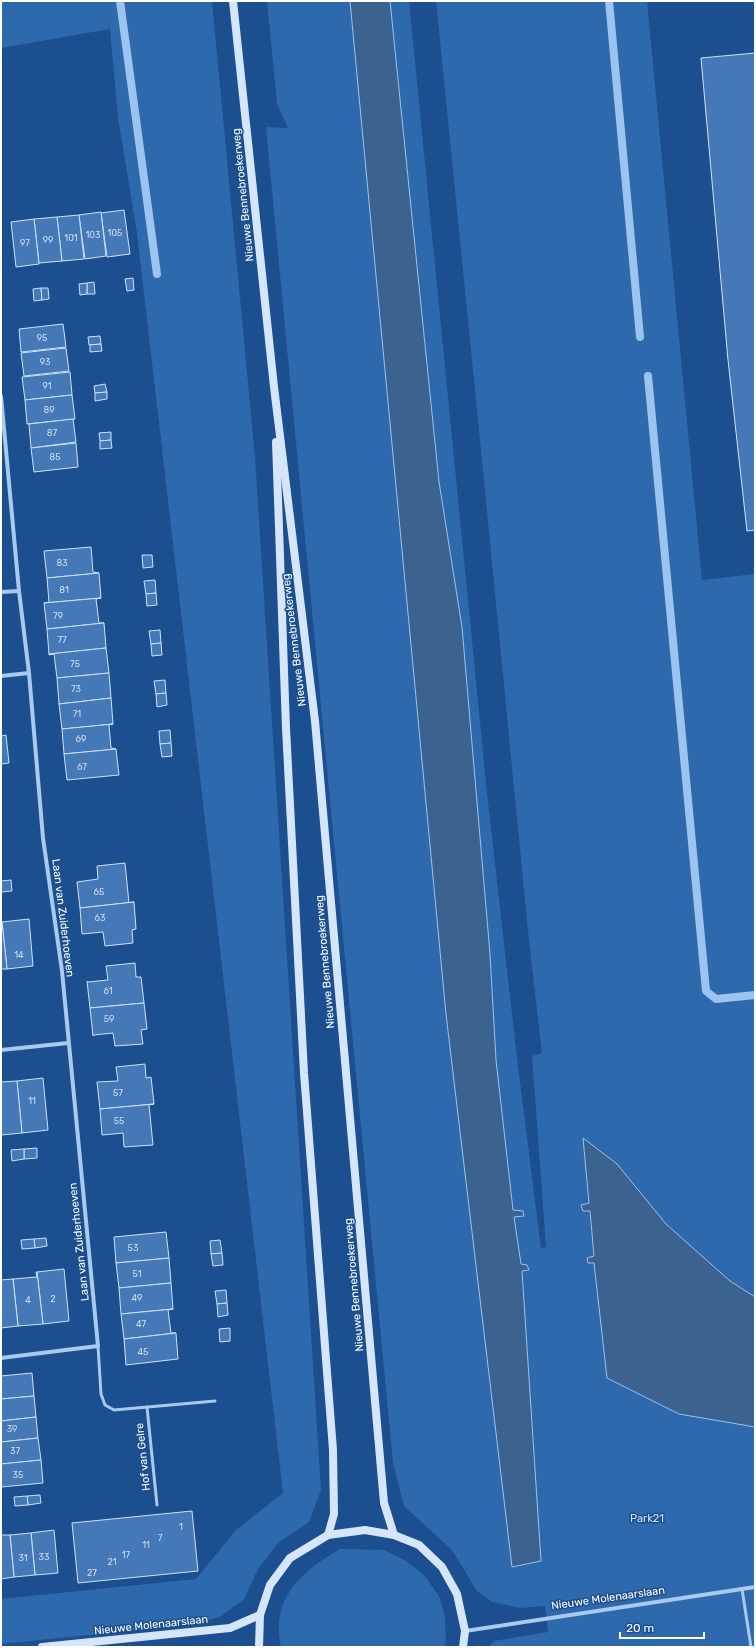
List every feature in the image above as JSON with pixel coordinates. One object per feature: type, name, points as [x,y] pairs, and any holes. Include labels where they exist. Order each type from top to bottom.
[{"type":"main road","name":"Nieuwe Bennebroekerweg","points":[[233,1],[274,387],[315,721],[384,1503],[394,1535]]},
{"type":"main road","name":"Nieuwe Bennebroekerweg","points":[[274,387],[286,728],[304,1073],[333,1450],[334,1514],[328,1535]]},
{"type":"main road","points":[[259,1647],[260,1614],[270,1586],[290,1558],[328,1535],[365,1530],[394,1535],[419,1545],[442,1567],[457,1594],[465,1631],[463,1647]]},
{"type":"main road","name":"Nieuwe Molenaarslaan","points":[[42,1647],[230,1628],[260,1614]]},
{"type":"street","name":"Laan van Zuiderhoeven","points":[[1,396],[19,591],[29,673],[43,838],[62,971],[98,1346]]},
{"type":"street","points":[[1,592],[19,591]]},
{"type":"street","points":[[1,676],[29,673]]},
{"type":"street","points":[[1,1050],[68,1043]]},
{"type":"street","points":[[1,1358],[98,1346]]},
{"type":"street","name":"Nieuwe Molenaarslaan","points":[[465,1631],[755,1587]]},
{"type":"lane","points":[[98,1346],[101,1394],[105,1405],[114,1410],[215,1401]]},
{"type":"lane","name":"Hof van Gelre","points":[[147,1407],[157,1505]]},
{"type":"lane","points":[[742,1589],[751,1647]]},
{"type":"green space","points":[[1,1],[212,1],[255,457],[321,1490],[309,1522],[278,1543],[258,1569],[244,1599],[220,1617],[188,1625],[1,1644],[1,1599],[196,1579],[236,1530],[283,1493],[137,233],[118,118],[110,29],[1,48]]},
{"type":"green space","name":"Park21","points":[[267,1],[350,1],[513,1567],[541,1561],[522,1271],[529,1269],[521,1265],[518,1251],[514,1217],[524,1216],[523,1211],[513,1211],[496,1060],[490,954],[462,627],[439,482],[390,1],[409,1],[487,793],[517,1058],[541,1248],[546,1247],[532,1056],[542,1053],[529,941],[436,1],[647,1],[702,580],[755,574],[755,1297],[730,1281],[666,1224],[617,1164],[584,1139],[589,1203],[582,1205],[583,1211],[590,1211],[594,1257],[587,1258],[588,1263],[594,1263],[607,1378],[679,1414],[755,1427],[755,1647],[489,1647],[494,1641],[548,1632],[545,1606],[520,1608],[492,1602],[477,1591],[452,1550],[404,1506],[393,1463],[266,127],[288,128],[277,104]]},
{"type":"green space","points":[[340,1549],[384,1550],[406,1561],[424,1575],[439,1596],[445,1616],[446,1642],[444,1647],[281,1647],[279,1630],[280,1614],[285,1600],[292,1588],[313,1567]]},
{"type":"shaded area","points":[[350,1],[390,1],[439,482],[462,627],[490,954],[496,1060],[513,1210],[523,1211],[524,1216],[514,1217],[521,1264],[527,1265],[529,1270],[522,1271],[541,1561],[512,1567],[446,1014]]},
{"type":"shaded area","points":[[583,1138],[617,1164],[666,1224],[730,1281],[755,1297],[755,1427],[679,1414],[607,1378],[594,1263],[588,1263],[587,1258],[594,1256],[590,1211],[583,1211],[581,1205],[589,1203]]},
{"type":"building","points":[[755,53],[755,530],[747,531],[728,360],[701,58]]},
{"type":"building","points":[[124,210],[130,254],[107,257],[101,213]]},
{"type":"building","points":[[101,212],[106,256],[85,259],[79,215]]},
{"type":"building","points":[[79,215],[84,259],[62,261],[57,217]]},
{"type":"building","points":[[57,217],[62,261],[39,263],[34,219]]},
{"type":"building","points":[[34,219],[39,264],[16,267],[11,222]]},
{"type":"building","points":[[133,278],[134,290],[127,291],[125,279]]},
{"type":"building","points":[[94,282],[95,294],[87,294],[87,283]]},
{"type":"building","points":[[87,283],[87,294],[80,295],[79,284]]},
{"type":"building","points":[[41,288],[42,300],[34,301],[33,289]]},
{"type":"building","points":[[41,288],[48,288],[49,299],[42,300]]},
{"type":"building","points":[[63,324],[66,347],[21,352],[19,329]]},
{"type":"building","points":[[100,336],[101,344],[89,345],[88,337]]},
{"type":"building","points":[[101,344],[102,351],[90,352],[90,345]]},
{"type":"building","points":[[66,348],[69,371],[24,376],[21,353]]},
{"type":"building","points":[[70,372],[72,395],[25,400],[22,377]]},
{"type":"building","points":[[105,384],[107,392],[95,393],[94,386]]},
{"type":"building","points":[[107,392],[107,399],[95,401],[95,393]]},
{"type":"building","points":[[72,395],[75,419],[27,424],[25,400]]},
{"type":"building","points":[[73,419],[76,442],[31,448],[29,424]]},
{"type":"building","points":[[111,432],[111,440],[100,441],[99,433]]},
{"type":"building","points":[[111,440],[112,448],[100,449],[100,441]]},
{"type":"building","points":[[76,443],[78,467],[34,472],[31,448]]},
{"type":"building","points":[[91,547],[93,572],[99,573],[47,578],[44,551]]},
{"type":"building","points":[[142,555],[152,555],[153,567],[143,568]]},
{"type":"building","points":[[99,573],[101,598],[44,603],[49,602],[47,578]]},
{"type":"building","points":[[155,580],[156,593],[146,594],[144,581]]},
{"type":"building","points":[[156,593],[157,605],[147,606],[146,594]]},
{"type":"building","points":[[101,598],[96,599],[99,623],[104,623],[47,629],[44,603]]},
{"type":"building","points":[[104,623],[106,648],[49,654],[47,629]]},
{"type":"building","points":[[160,630],[161,643],[151,644],[149,631]]},
{"type":"building","points":[[161,643],[162,655],[152,656],[151,644]]},
{"type":"building","points":[[106,648],[109,673],[57,678],[54,654],[49,654]]},
{"type":"building","points":[[109,673],[111,698],[59,704],[57,678]]},
{"type":"building","points":[[165,680],[166,693],[156,694],[154,681]]},
{"type":"building","points":[[166,693],[167,705],[157,707],[156,694]]},
{"type":"building","points":[[111,698],[113,724],[62,729],[59,704]]},
{"type":"building","points":[[113,724],[109,725],[111,748],[116,749],[64,754],[62,729]]},
{"type":"building","points":[[170,730],[171,743],[160,744],[159,731]]},
{"type":"building","points":[[6,735],[9,763],[1,764],[1,736]]},
{"type":"building","points":[[171,743],[172,756],[162,757],[160,744]]},
{"type":"building","points":[[116,749],[119,775],[67,780],[64,754]]},
{"type":"building","points":[[125,863],[129,903],[80,908],[77,882],[98,879],[97,866]]},
{"type":"building","points":[[11,880],[12,891],[1,892],[1,881]]},
{"type":"building","points":[[134,902],[136,929],[132,930],[133,943],[105,946],[103,932],[82,934],[80,908]]},
{"type":"building","points":[[29,919],[33,966],[7,969],[2,922]]},
{"type":"building","points":[[2,922],[7,969],[1,969]]},
{"type":"building","points":[[135,963],[136,977],[141,977],[144,1003],[90,1008],[87,981],[108,980],[106,966]]},
{"type":"building","points":[[144,1003],[147,1029],[141,1030],[143,1044],[115,1046],[113,1033],[93,1036],[90,1008]]},
{"type":"building","points":[[145,1064],[146,1078],[151,1077],[154,1104],[100,1109],[97,1082],[118,1081],[116,1067]]},
{"type":"building","points":[[43,1078],[48,1130],[22,1133],[17,1081]]},
{"type":"building","points":[[17,1081],[22,1133],[1,1135],[1,1082]]},
{"type":"building","points":[[154,1104],[149,1105],[153,1145],[124,1147],[123,1133],[102,1135],[100,1109]]},
{"type":"building","points":[[37,1148],[37,1158],[24,1159],[24,1149]]},
{"type":"building","points":[[24,1149],[24,1159],[12,1161],[11,1150]]},
{"type":"building","points":[[166,1232],[169,1258],[116,1263],[114,1237]]},
{"type":"building","points":[[46,1238],[47,1246],[35,1248],[34,1239]]},
{"type":"building","points":[[34,1239],[35,1248],[22,1249],[21,1240]]},
{"type":"building","points":[[220,1240],[222,1253],[211,1254],[210,1241]]},
{"type":"building","points":[[222,1253],[223,1265],[213,1266],[211,1254]]},
{"type":"building","points":[[169,1258],[171,1283],[119,1288],[116,1263]]},
{"type":"building","points":[[64,1269],[69,1321],[43,1324],[37,1272]]},
{"type":"building","points":[[37,1272],[43,1324],[18,1326],[13,1279],[37,1277]]},
{"type":"building","points":[[13,1279],[18,1326],[1,1328],[1,1280]]},
{"type":"building","points":[[171,1283],[173,1309],[121,1314],[119,1288]]},
{"type":"building","points":[[226,1290],[227,1303],[217,1304],[215,1291]]},
{"type":"building","points":[[227,1303],[228,1315],[218,1317],[217,1304]]},
{"type":"building","points":[[173,1309],[168,1310],[171,1333],[176,1333],[124,1339],[121,1314]]},
{"type":"building","points":[[230,1328],[230,1341],[220,1342],[219,1329]]},
{"type":"building","points":[[176,1333],[178,1359],[126,1365],[124,1339]]},
{"type":"building","points":[[32,1373],[34,1396],[1,1399],[1,1376]]},
{"type":"building","points":[[34,1396],[36,1417],[1,1421],[1,1399]]},
{"type":"building","points":[[36,1417],[38,1438],[1,1442],[1,1421]]},
{"type":"building","points":[[38,1438],[41,1460],[1,1464],[1,1442]]},
{"type":"building","points":[[41,1460],[43,1483],[1,1487],[1,1464]]},
{"type":"building","points":[[40,1495],[41,1503],[28,1505],[27,1496]]},
{"type":"building","points":[[27,1496],[28,1505],[15,1506],[14,1497]]},
{"type":"building","points":[[192,1511],[198,1571],[78,1583],[72,1523]]},
{"type":"building","points":[[54,1530],[58,1573],[35,1575],[31,1533]]},
{"type":"building","points":[[31,1533],[35,1575],[14,1577],[10,1535]]},
{"type":"building","points":[[1,1535],[10,1535],[14,1577],[1,1579]]},
{"type":"waterway","points":[[120,1],[157,274]]},
{"type":"waterway","points":[[609,1],[640,337]]},
{"type":"waterway","points":[[648,376],[706,991],[716,999],[755,995]]}]
